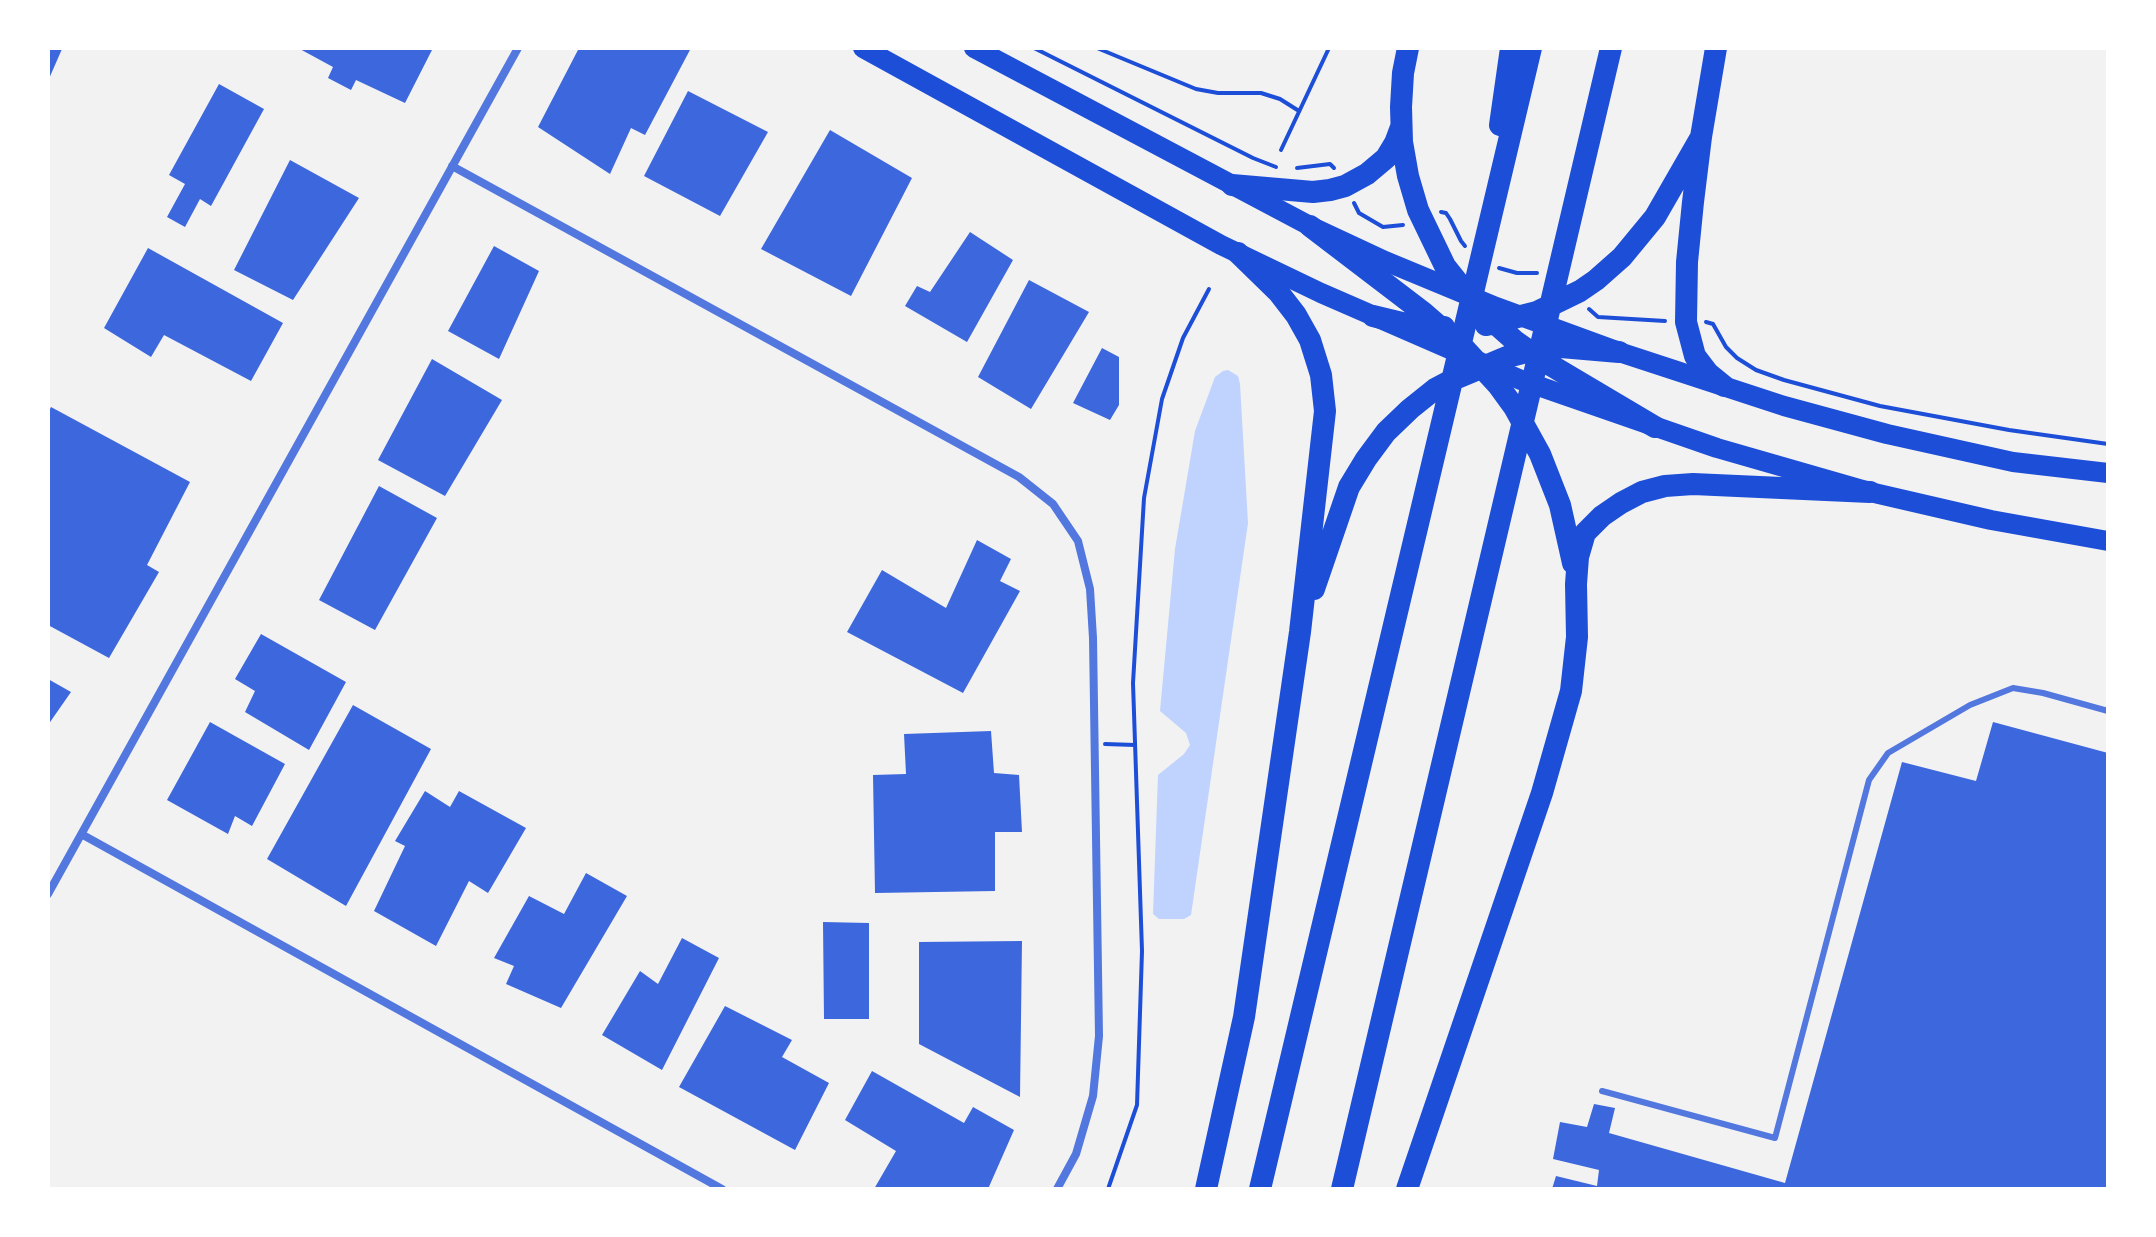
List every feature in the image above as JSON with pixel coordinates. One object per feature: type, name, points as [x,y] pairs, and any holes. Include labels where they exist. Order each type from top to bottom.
[{"type":"highway","points":[[1408,48],[1403,73],[1402,142],[1418,210],[1445,266],[1494,324],[1571,388],[1655,427]]},
{"type":"highway","points":[[1481,261],[1511,48]]},
{"type":"highway","points":[[1260,1189],[1531,48]]},
{"type":"highway","points":[[1342,1189],[1611,48]]},
{"type":"highway","points":[[1716,48],[1701,137],[1687,262],[1686,322],[1695,356],[1708,373],[1724,386]]},
{"type":"highway","points":[[1232,185],[1313,192],[1345,186],[1367,174],[1386,158],[1401,125]]},
{"type":"highway","points":[[1373,316],[1426,325],[1472,328],[1537,312],[1580,291],[1622,257],[1655,217],[1701,137]]},
{"type":"highway","points":[[1310,226],[1426,325],[1480,363],[1498,385],[1514,407],[1550,477],[1567,530],[1576,584]]},
{"type":"highway","points":[[1206,1189],[1244,1017],[1300,632],[1325,411],[1321,375],[1310,340],[1279,293],[1238,253]]},
{"type":"highway","points":[[1300,632],[1349,487],[1386,432],[1400,419],[1435,389],[1480,363],[1530,351],[1581,344],[1619,352]]},
{"type":"highway","points":[[1407,1189],[1542,793],[1571,691],[1577,637],[1578,557],[1585,533],[1602,516],[1642,492],[1665,486],[1693,484],[1870,492]]},
{"type":"main road","points":[[863,48],[1238,253],[1373,316]]},
{"type":"main road","points":[[974,48],[1310,226],[1581,344]]},
{"type":"main road","points":[[1619,352],[1784,406],[1887,434],[1999,459],[2108,473]]},
{"type":"main road","points":[[1480,363],[1571,388]]},
{"type":"main road","points":[[1655,427],[1870,492],[1991,520],[2108,541]]},
{"type":"street","points":[[48,894],[518,48]]},
{"type":"street","points":[[452,166],[1019,477],[1053,504],[1078,541],[1090,589],[1099,1036],[1093,1096],[1076,1154],[1057,1189]]},
{"type":"street","points":[[83,835],[722,1189]]},
{"type":"lane","points":[[1602,1091],[1775,1138],[1869,780],[1888,753],[1970,705],[2013,688],[2108,711]]},
{"type":"path","points":[[1034,48],[1253,158],[1281,168]]},
{"type":"path","points":[[1097,48],[1196,89],[1218,93],[1261,93],[1280,99],[1299,111]]},
{"type":"path","points":[[1281,150],[1329,48]]},
{"type":"path","points":[[1290,168],[1330,164],[1336,170]]},
{"type":"path","points":[[1353,202],[1359,213],[1372,222],[1383,227],[1398,227]]},
{"type":"path","points":[[1108,1189],[1137,1105],[1142,951],[1133,683],[1144,498],[1162,399],[1183,338],[1209,289]]},
{"type":"path","points":[[1589,309],[1598,317],[1677,321]]},
{"type":"path","points":[[1705,322],[1713,324],[1726,347],[1737,358],[1756,370],[1784,380],[1880,406],[2009,430],[2108,444]]},
{"type":"path","points":[[1095,744],[1135,745]]},
{"type":"water","points":[[1228,370],[1238,376],[1240,384],[1248,523],[1191,915],[1184,919],[1159,919],[1153,914],[1158,775],[1184,754],[1190,745],[1186,733],[1160,711],[1175,549],[1195,431],[1215,377]]},
{"type":"building","points":[[48,48],[62,49],[48,81]]},
{"type":"building","points":[[298,48],[433,48],[405,103],[356,80],[351,90],[328,78],[333,67]]},
{"type":"building","points":[[579,48],[691,48],[645,135],[631,128],[610,174],[538,127]]},
{"type":"building","points":[[219,84],[264,109],[211,206],[200,199],[185,227],[167,217],[185,184],[169,175]]},
{"type":"building","points":[[688,91],[768,132],[720,216],[644,176]]},
{"type":"building","points":[[830,130],[912,178],[851,296],[761,249]]},
{"type":"building","points":[[290,160],[359,198],[293,300],[234,270]]},
{"type":"building","points":[[970,232],[1013,260],[967,342],[905,306],[917,286],[930,292]]},
{"type":"building","points":[[494,246],[539,271],[499,359],[448,331]]},
{"type":"building","points":[[148,248],[283,323],[251,381],[164,335],[151,357],[104,328]]},
{"type":"building","points":[[1029,280],[1089,312],[1031,409],[978,377]]},
{"type":"building","points":[[1102,348],[1119,357],[1119,405],[1110,420],[1073,403]]},
{"type":"building","points":[[432,359],[502,400],[445,496],[378,460]]},
{"type":"building","points":[[51,407],[190,482],[147,565],[159,572],[109,658],[48,625],[48,413]]},
{"type":"building","points":[[379,486],[437,518],[375,630],[319,600]]},
{"type":"building","points":[[977,540],[1011,559],[1000,581],[1020,591],[963,693],[847,632],[882,570],[946,608]]},
{"type":"building","points":[[261,634],[346,682],[309,750],[245,712],[255,691],[235,679]]},
{"type":"building","points":[[48,679],[71,692],[48,725]]},
{"type":"building","points":[[353,705],[431,749],[346,906],[267,859]]},
{"type":"building","points":[[210,722],[285,764],[252,826],[235,816],[228,834],[167,800]]},
{"type":"building","points":[[1993,722],[2108,753],[2108,1189],[1552,1189],[1556,1176],[1597,1186],[1599,1170],[1553,1159],[1560,1122],[1587,1127],[1594,1104],[1615,1108],[1609,1133],[1785,1183],[1902,762],[1976,781]]},
{"type":"building","points":[[991,731],[994,773],[1019,775],[1022,832],[995,832],[995,891],[875,893],[873,775],[906,774],[904,734]]},
{"type":"building","points":[[425,791],[450,807],[459,791],[526,828],[488,893],[469,881],[436,946],[374,911],[405,846],[395,841]]},
{"type":"building","points":[[586,873],[627,896],[561,1008],[506,984],[514,966],[494,958],[529,896],[564,914]]},
{"type":"building","points":[[823,922],[869,923],[869,1019],[824,1019]]},
{"type":"building","points":[[682,938],[719,958],[662,1070],[602,1035],[640,971],[658,984]]},
{"type":"building","points":[[1022,941],[1020,1097],[919,1044],[919,942]]},
{"type":"building","points":[[725,1006],[792,1040],[782,1057],[829,1083],[795,1150],[679,1087]]},
{"type":"building","points":[[872,1071],[964,1123],[973,1107],[1014,1130],[988,1189],[874,1189],[896,1151],[845,1120]]}]
